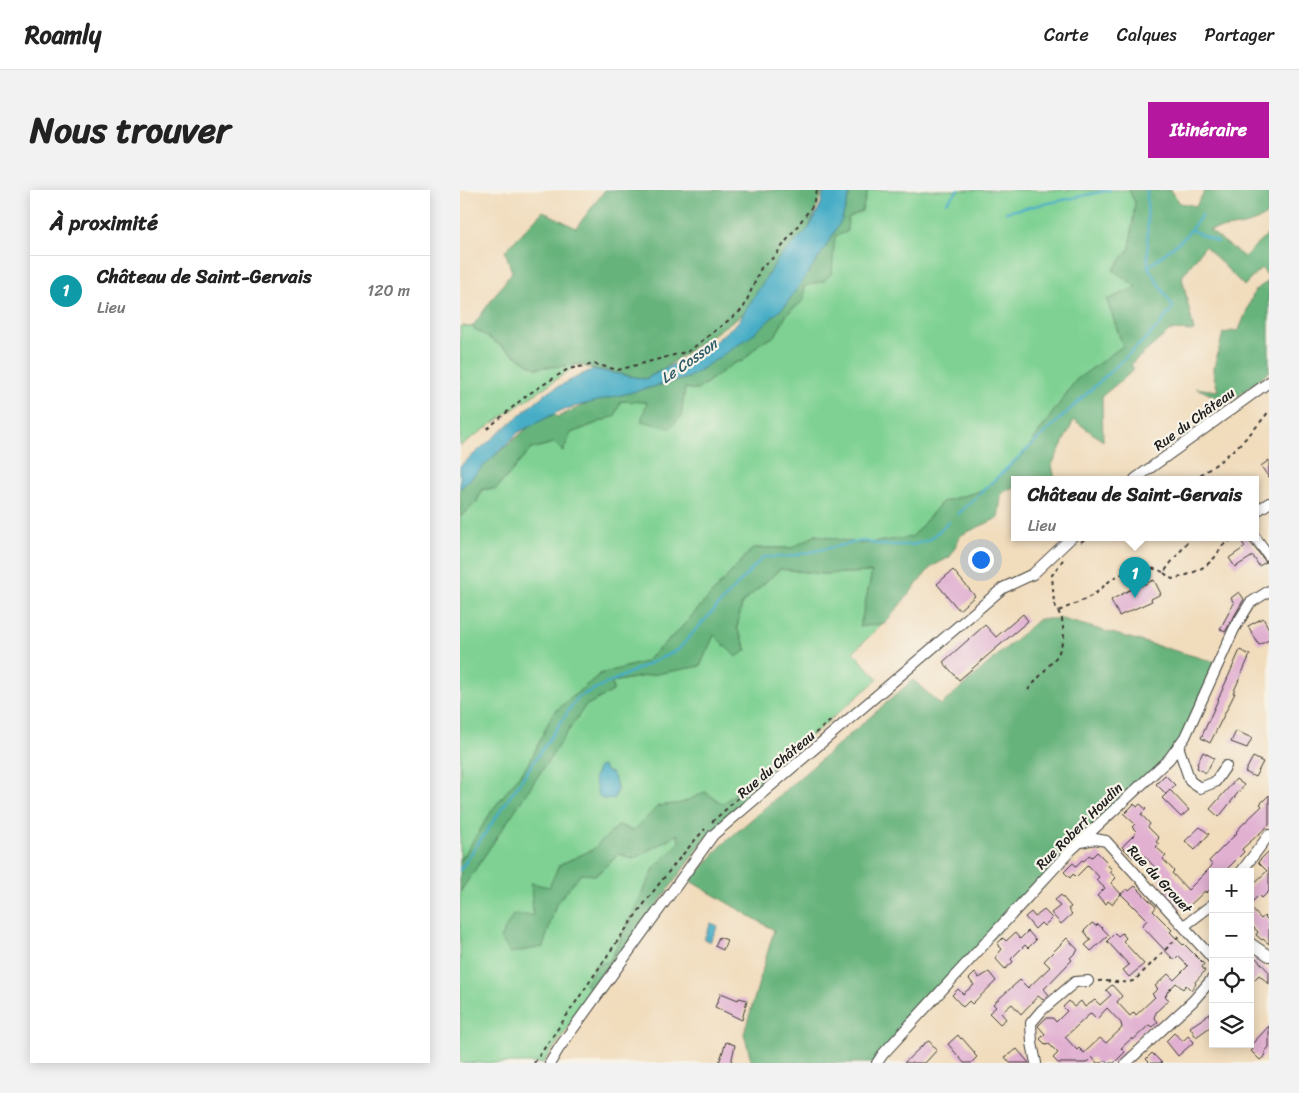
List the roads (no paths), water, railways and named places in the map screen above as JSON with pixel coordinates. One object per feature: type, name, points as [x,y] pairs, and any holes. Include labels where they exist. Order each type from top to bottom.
[{"type":"street","name":"Rue du Château","points":[[1139,476],[1269,382]]},
{"type":"street","name":"Rue du Château","points":[[550,1063],[713,835],[1003,588],[1033,574],[1075,541]]},
{"type":"street","points":[[1258,541],[1269,556]]},
{"type":"street","name":"Rue Robert Houdin","points":[[877,1063],[883,1054],[1071,850],[1169,759],[1185,737],[1234,629],[1250,604],[1269,591]]},
{"type":"street","points":[[1178,746],[1190,781],[1200,788],[1215,782],[1226,766]]},
{"type":"street","points":[[1081,842],[1095,839],[1106,841],[1104,831],[1108,815]]},
{"type":"street","points":[[1244,868],[1269,836]]},
{"type":"street","name":"Rue du Grouet","points":[[1106,841],[1211,958]]},
{"type":"street","points":[[1185,928],[1209,907]]},
{"type":"street","points":[[1254,946],[1269,956]]},
{"type":"street","points":[[1036,1063],[1031,1023],[1042,1010],[1075,982],[1088,981]]},
{"type":"street","points":[[1126,1063],[1209,982]]},
{"type":"water","name":"Le Cosson","points":[[824,190],[851,190],[842,219],[824,250],[785,306],[750,337],[688,378],[562,410],[519,432],[460,489],[460,466],[547,392],[593,369],[645,379],[712,344],[738,322],[778,259],[809,228],[821,204]]},
{"type":"water","points":[[603,766],[606,771],[613,774],[617,787],[613,799],[602,799],[598,794],[594,778],[599,767]]},
{"type":"water","points":[[711,923],[718,926],[710,942],[704,939]]},
{"type":"waterway","points":[[947,202],[958,190]]},
{"type":"waterway","points":[[1006,212],[1110,190]]},
{"type":"waterway","points":[[958,514],[1158,327],[1173,307],[1148,267],[1147,190]]},
{"type":"waterway","points":[[1148,267],[1185,237],[1202,215]]},
{"type":"waterway","points":[[1191,230],[1218,242]]},
{"type":"waterway","points":[[460,870],[578,697],[678,650],[763,557],[786,557],[862,541],[882,545],[912,545],[929,540],[949,522]]},
{"type":"place","name":"Château de Saint-Gervais","points":[[1135,598]]}]
